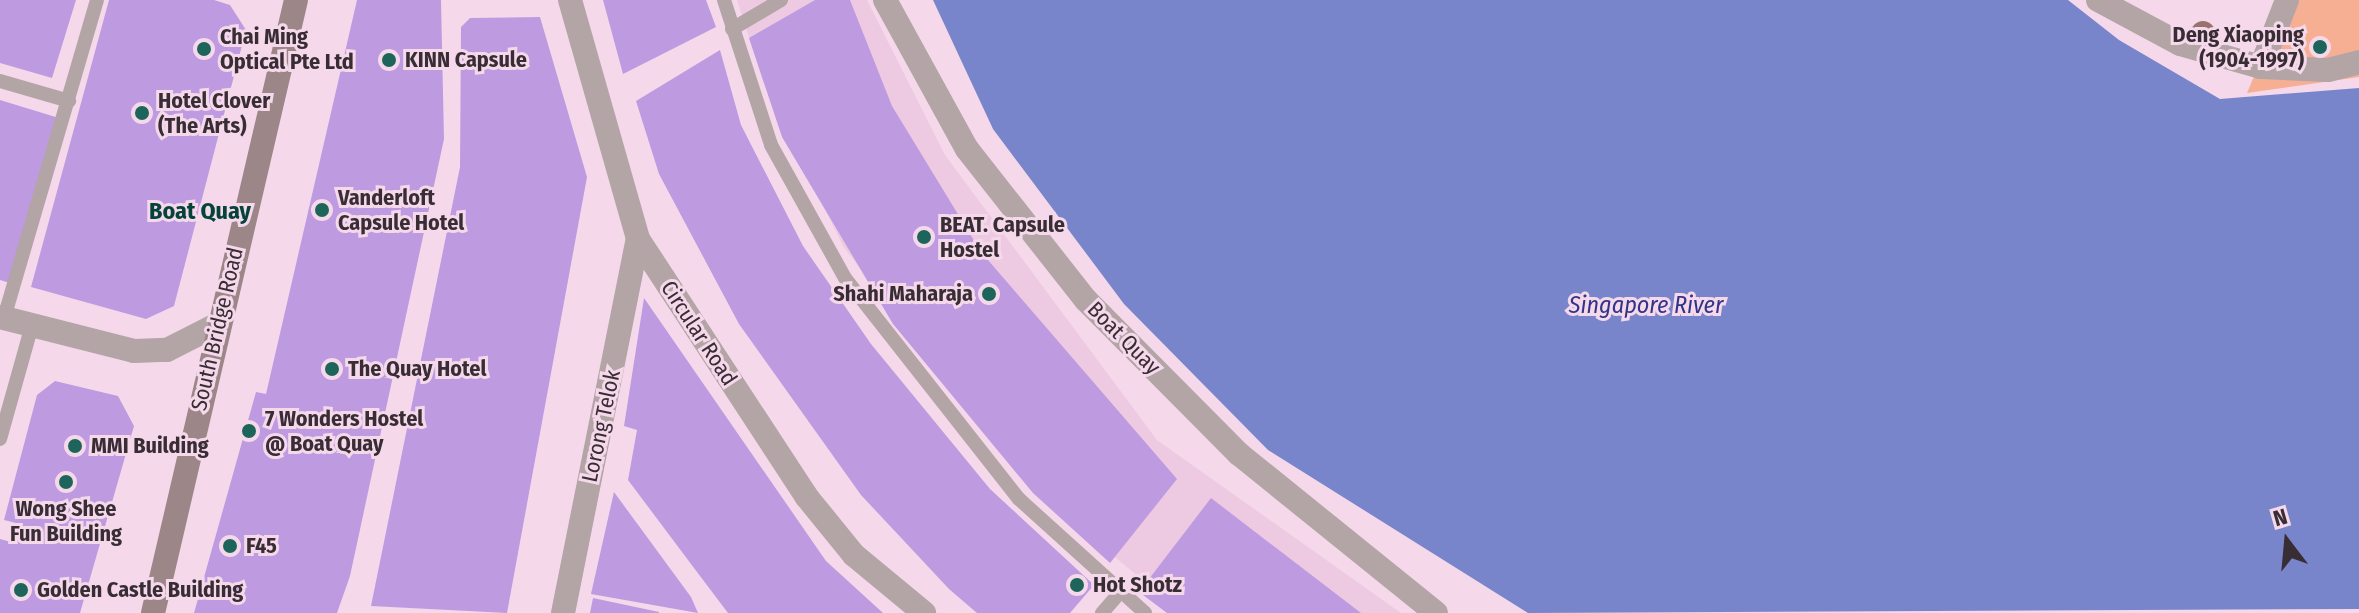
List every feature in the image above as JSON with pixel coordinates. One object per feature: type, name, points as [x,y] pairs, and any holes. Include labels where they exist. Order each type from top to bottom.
[{"type":"main road","name":"South Bridge Road","points":[[153,613],[290,5]]},
{"type":"street","name":"Circular Road","points":[[570,0],[638,239],[806,496],[854,555],[924,613]]},
{"type":"street","name":"Boat Quay","points":[[885,0],[967,149],[1086,300],[1239,454],[1436,613]]},
{"type":"street","points":[[2098,0],[2180,44],[2261,67],[2328,70],[2359,62]]},
{"type":"street","points":[[2261,67],[2287,0]]},
{"type":"street","name":"Lorong Telok","points":[[563,613],[638,239]]},
{"type":"street","points":[[2,318],[134,351],[167,350],[218,324]]},
{"type":"lane","points":[[2,318],[97,0]]},
{"type":"lane","points":[[724,0],[771,145],[851,288],[1019,499],[1145,613]]},
{"type":"lane","points":[[732,29],[781,0]]},
{"type":"lane","points":[[0,81],[69,101]]},
{"type":"lane","points":[[0,439],[32,325]]},
{"type":"lane","points":[[1102,613],[1120,592]]},
{"type":"shaded area","points":[[737,0],[867,0],[945,155],[1157,440],[1401,613],[1183,613],[1027,485],[843,246],[763,82]]},
{"type":"shaded area","points":[[2286,0],[2359,0],[2359,77],[2247,93]]},
{"type":"water","name":"Singapore River","points":[[933,0],[2068,0],[2119,40],[2220,99],[2359,88],[2359,609],[1528,613],[1268,450],[1124,304],[993,129]]},
{"type":"building","points":[[0,0],[76,0],[52,78],[0,63]]},
{"type":"building","points":[[109,0],[214,0],[230,5],[246,30],[174,306],[146,319],[31,287]]},
{"type":"building","points":[[357,0],[441,0],[444,139],[350,576],[337,613],[194,613],[256,392],[266,394]]},
{"type":"building","points":[[603,0],[706,0],[716,27],[623,74]]},
{"type":"building","points":[[815,0],[850,0],[892,106],[981,252],[1177,479],[1110,563],[1033,493],[893,324],[782,137],[749,38]]},
{"type":"building","points":[[540,17],[587,177],[507,613],[371,606],[460,167],[461,27],[470,18]]},
{"type":"building","points":[[720,50],[741,125],[803,246],[871,344],[990,489],[1094,585],[1070,613],[977,613],[949,589],[861,495],[739,324],[659,174],[636,101]]},
{"type":"building","points":[[0,100],[59,118],[10,283],[0,280]]},
{"type":"building","points":[[644,298],[826,561],[883,613],[728,613],[628,480],[637,430],[624,426]]},
{"type":"building","points":[[55,381],[118,396],[134,426],[80,613],[0,613],[0,539],[11,542],[16,523],[4,520],[37,395]]},
{"type":"building","points":[[614,492],[691,597],[698,613],[591,594]]},
{"type":"building","points":[[1211,498],[1361,613],[1167,613],[1139,592]]},
{"type":"building","points":[[593,598],[659,612],[659,613],[590,613]]},
{"type":"place","name":"Deng Xiaoping (1904-1997)","points":[[2320,47]]},
{"type":"place","name":"Chai Ming Optical Pte Ltd","points":[[204,49]]},
{"type":"place","name":"KINN Capsule","points":[[389,60]]},
{"type":"place","name":"Hotel Clover (The Arts)","points":[[142,113]]},
{"type":"place","name":"Vanderloft Capsule Hotel","points":[[322,210]]},
{"type":"place","name":"BEAT. Capsule Hostel","points":[[924,237]]},
{"type":"place","name":"Shahi Maharaja","points":[[989,294]]},
{"type":"place","name":"The Quay Hotel","points":[[332,369]]},
{"type":"place","name":"7 Wonders Hostel @ Boat Quay","points":[[249,431]]},
{"type":"place","name":"MMI Building","points":[[75,446]]},
{"type":"place","name":"Wong Shee Fun Building","points":[[66,482]]},
{"type":"place","name":"F45","points":[[230,546]]},
{"type":"place","name":"Hot Shotz","points":[[1077,585]]},
{"type":"place","name":"Golden Castle Building","points":[[21,590]]},
{"type":"district","name":"Boat Quay","points":[[200,212]]}]
